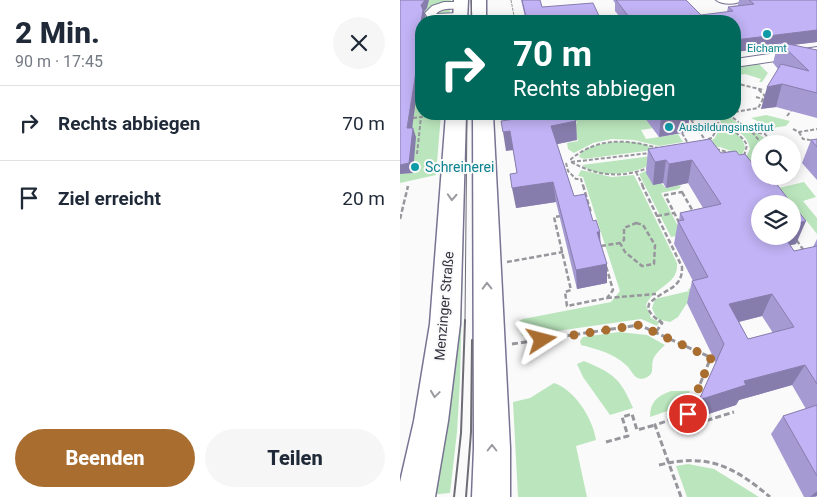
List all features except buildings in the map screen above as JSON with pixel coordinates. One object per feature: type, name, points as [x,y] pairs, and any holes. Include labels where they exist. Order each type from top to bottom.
[{"type":"main road","points":[[479,0],[479,15]]},
{"type":"main road","name":"Menzinger Straße","points":[[416,497],[431,421],[445,324],[448,120]]},
{"type":"main road","points":[[483,120],[498,329],[491,497]]},
{"type":"street","points":[[721,0],[738,0]]},
{"type":"street","points":[[741,62],[817,51]]},
{"type":"path","points":[[511,0],[514,15]]},
{"type":"path","points":[[741,85],[763,90]]},
{"type":"path","points":[[750,91],[753,88]]},
{"type":"path","points":[[741,111],[758,108],[765,96],[758,89]]},
{"type":"path","points":[[756,97],[763,99]]},
{"type":"path","points":[[787,116],[791,111]]},
{"type":"path","points":[[417,154],[421,120]]},
{"type":"path","points":[[685,121],[691,120],[708,145]]},
{"type":"path","points":[[705,140],[712,138],[719,126],[717,120]]},
{"type":"path","points":[[734,120],[754,135]]},
{"type":"path","points":[[695,126],[719,126],[737,132],[746,141],[747,153],[741,159]]},
{"type":"path","points":[[412,129],[420,128]]},
{"type":"path","points":[[793,129],[799,132],[817,129]]},
{"type":"path","points":[[752,132],[766,135]]},
{"type":"path","points":[[799,132],[803,139],[817,140]]},
{"type":"path","points":[[413,134],[419,133]]},
{"type":"path","points":[[682,133],[691,148]]},
{"type":"path","points":[[571,162],[575,155],[587,147],[608,141],[633,141],[657,148],[667,146]]},
{"type":"path","points":[[686,143],[695,142]]},
{"type":"path","points":[[558,164],[657,153],[657,148]]},
{"type":"path","points":[[712,150],[719,148],[735,154]]},
{"type":"path","points":[[571,162],[586,170],[602,174],[622,175],[654,165]]},
{"type":"path","points":[[566,163],[568,171],[576,179],[581,179],[593,220]]},
{"type":"path","points":[[636,172],[682,267],[682,276],[674,287],[652,298],[649,307],[652,317],[662,323],[656,332]]},
{"type":"path","points":[[400,219],[408,186]]},
{"type":"path","points":[[682,192],[702,227],[684,230],[674,213],[665,195],[682,192]]},
{"type":"path","points":[[657,216],[674,213]]},
{"type":"path","points":[[563,215],[554,217],[571,290],[565,292],[567,306],[607,298],[658,294]]},
{"type":"path","points":[[601,246],[620,243],[624,238],[624,228],[643,224],[648,236],[656,245],[654,264],[642,266],[625,252],[620,243]]},
{"type":"path","points":[[598,237],[603,255]]},
{"type":"path","points":[[800,245],[805,252],[803,254]]},
{"type":"path","points":[[505,262],[562,252]]},
{"type":"path","points":[[606,264],[613,290],[607,298]]},
{"type":"path","points":[[498,329],[639,325],[712,358],[688,414],[692,425],[734,412]]},
{"type":"path","points":[[606,442],[628,436],[622,417],[632,414],[637,430],[688,414]]},
{"type":"path","points":[[655,425],[681,497]]},
{"type":"path","points":[[659,465],[698,458],[729,467],[770,497]]},
{"type":"green space","points":[[400,0],[451,0],[450,15],[415,15],[415,120],[441,120],[436,175],[400,183]]},
{"type":"green space","points":[[758,63],[768,73],[762,82],[759,82],[761,79],[745,74],[741,75],[741,65]]},
{"type":"green space","points":[[766,115],[790,121],[786,126],[772,128],[751,118]]},
{"type":"green space","points":[[461,120],[465,120],[460,380],[457,432],[450,493],[429,495]]},
{"type":"green space","points":[[576,120],[647,120],[654,128],[641,130],[646,139],[678,134],[683,142],[659,146],[634,140],[612,139],[593,143],[574,153],[568,149],[567,143],[578,141],[574,128],[577,123]]},
{"type":"green space","points":[[720,120],[734,120],[760,135],[751,135],[751,163],[746,157],[750,149],[749,144],[736,130],[722,125]]},
{"type":"green space","points":[[721,127],[740,137],[745,148],[742,155],[720,147],[713,148],[708,141],[714,139]]},
{"type":"green space","points":[[613,142],[640,143],[653,150],[584,159],[579,157],[588,148]]},
{"type":"green space","points":[[652,156],[652,164],[626,173],[597,173],[582,165]]},
{"type":"green space","points":[[581,170],[612,177],[634,175],[677,263],[677,270],[674,276],[654,294],[646,305],[651,318],[659,322],[657,326],[641,319],[522,336],[519,321],[523,319],[611,302],[620,291],[583,177],[578,176]]},
{"type":"green space","points":[[648,170],[666,188],[681,186],[679,189],[661,193],[681,232],[677,236],[671,237],[639,174]]},
{"type":"green space","points":[[804,182],[816,197],[803,201],[817,218],[817,234],[806,220],[801,219],[801,195],[780,195],[779,188],[801,185],[801,183]]},
{"type":"green space","points":[[711,283],[743,290],[687,303],[678,317],[670,322],[657,319],[652,308],[655,299],[689,291],[688,289]]},
{"type":"green space","points":[[619,332],[647,335],[665,345],[652,362],[652,372],[643,379],[635,376],[616,357],[581,345],[580,341],[583,337]]},
{"type":"green space","points":[[584,361],[615,378],[620,383],[633,408],[610,415],[583,377],[577,364]]},
{"type":"green space","points":[[554,383],[569,392],[582,406],[594,432],[596,440],[576,446],[587,497],[518,497],[513,402],[530,398]]},
{"type":"green space","points":[[671,391],[690,391],[682,406],[650,417],[651,407],[655,400]]},
{"type":"green space","points":[[688,464],[714,469],[759,497],[687,497],[676,466]]},
{"type":"tram line","points":[[471,0],[472,15]]},
{"type":"tram line","points":[[465,322],[467,120]]},
{"type":"tram line","points":[[454,497],[461,433],[465,320]]},
{"type":"tram line","points":[[466,497],[471,432],[472,340]]},
{"type":"place","name":"Eichamt","points":[[767,34]]},
{"type":"place","name":"Ausbildungsinstitut","points":[[669,127]]},
{"type":"place","name":"Schreinerei","points":[[415,167]]},
{"type":"route","points":[[542,340],[639,325],[711,358],[688,414]]}]
